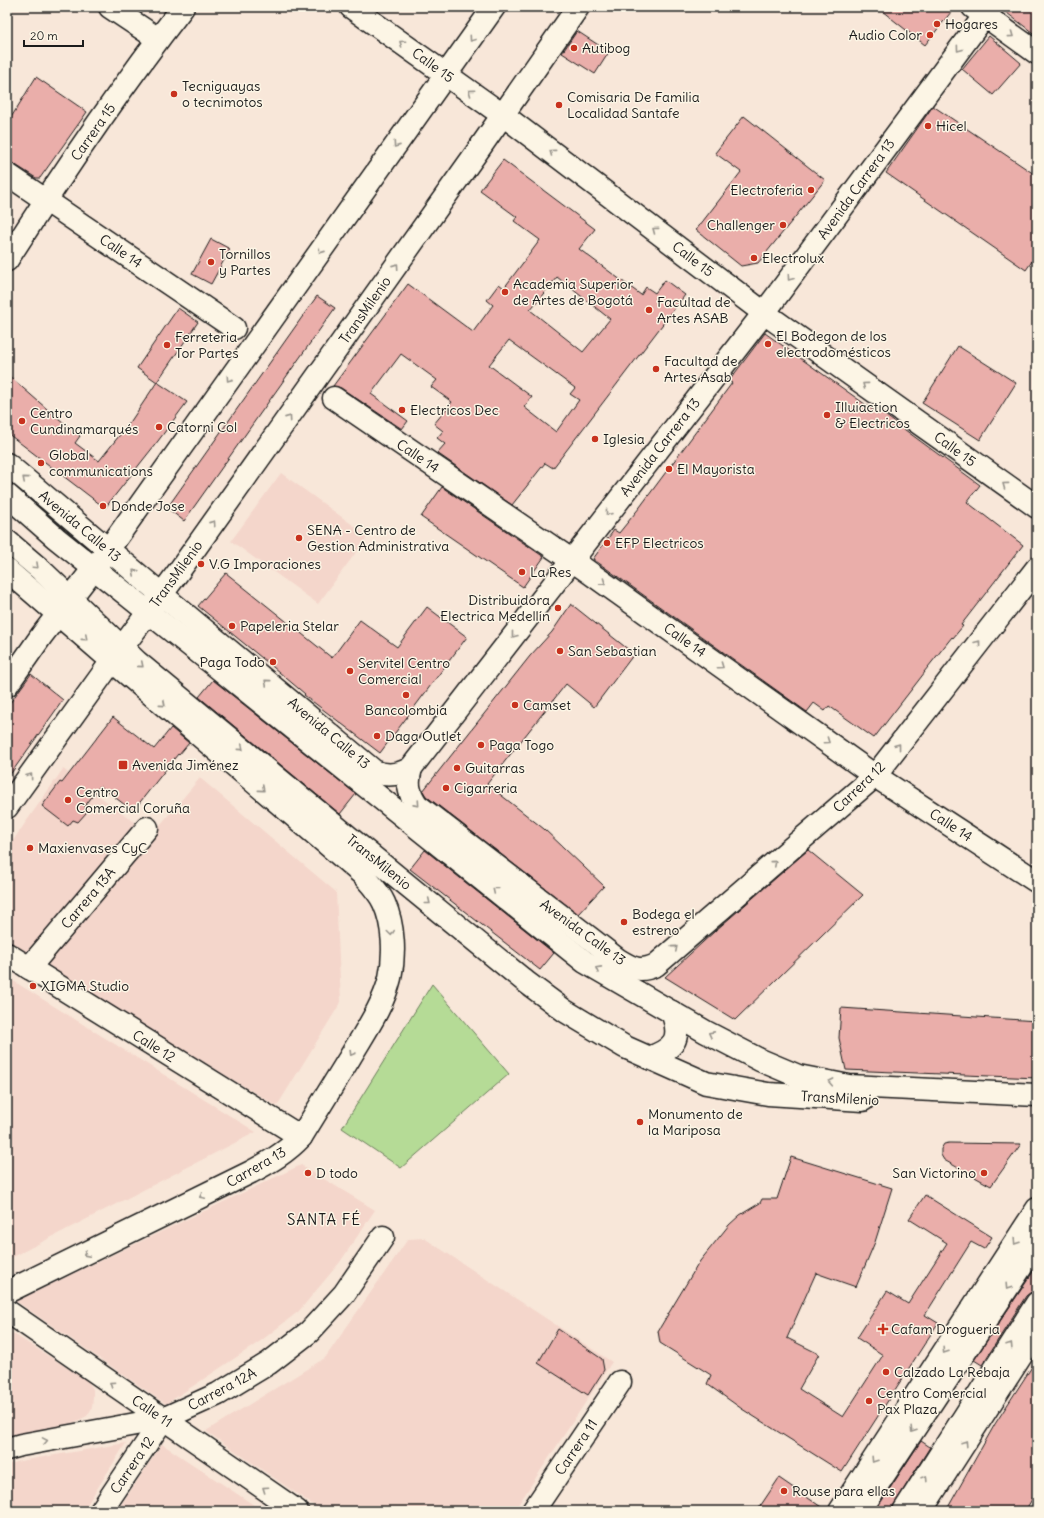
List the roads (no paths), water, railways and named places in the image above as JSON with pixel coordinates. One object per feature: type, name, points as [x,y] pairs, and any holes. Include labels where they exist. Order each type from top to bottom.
[{"type":"street","points":[[110,7],[158,40]]},
{"type":"street","name":"Carrera 15","points":[[7,260],[45,200],[183,7]]},
{"type":"street","name":"Calle 15","points":[[351,7],[502,115],[764,313],[1037,508]]},
{"type":"street","points":[[7,685],[42,635],[108,550],[494,7]]},
{"type":"street","name":"TransMilenio","points":[[7,808],[117,654],[188,558],[475,156],[578,7]]},
{"type":"street","points":[[982,10],[1037,54]]},
{"type":"street","name":"Avenida Carrera 13","points":[[411,768],[764,313],[982,10]]},
{"type":"street","name":"Calle 14","points":[[7,174],[234,328]]},
{"type":"street","name":"Calle 14","points":[[334,398],[571,560],[875,776],[1036,881]]},
{"type":"street","name":"Avenida Calle 13","points":[[7,464],[108,550],[155,602],[295,695],[374,771],[380,774],[395,775],[411,768]]},
{"type":"street","name":"TransMilenio","points":[[7,495],[56,538],[95,568],[155,602],[585,962],[706,1032],[760,1060],[798,1076],[849,1086],[1037,1095]]},
{"type":"street","points":[[7,540],[65,607],[117,654]]},
{"type":"street","name":"Carrera 12","points":[[643,969],[656,965],[875,776],[1037,568]]},
{"type":"street","points":[[7,570],[65,607]]},
{"type":"street","name":"TransMilenio","points":[[117,654],[138,662],[526,982],[565,1011],[625,1047],[706,1083],[768,1094],[1037,1107]]},
{"type":"street","name":"Carrera 13","points":[[7,1292],[251,1172],[275,1159],[289,1149],[301,1137],[373,1018],[390,978],[392,936],[388,916],[380,897],[373,886],[362,874],[117,654]]},
{"type":"street","name":"Avenida Calle 13","points":[[411,768],[408,788],[417,805],[617,959],[635,969],[643,969]]},
{"type":"street","name":"Carrera 13A","points":[[29,968],[147,828]]},
{"type":"street","name":"Calle 12","points":[[7,954],[301,1137]]},
{"type":"street","points":[[649,1058],[670,1047],[675,1040],[676,1021],[672,1012]]},
{"type":"street","points":[[840,1511],[1037,1209]]},
{"type":"street","name":"Carrera 12A","points":[[7,1449],[21,1445],[163,1419],[218,1394],[269,1363],[309,1332],[344,1294],[383,1237]]},
{"type":"street","points":[[860,1511],[1037,1242]]},
{"type":"street","points":[[904,1511],[1037,1303]]},
{"type":"street","name":"Calle 11","points":[[7,1311],[297,1511]]},
{"type":"street","points":[[921,1511],[1037,1331]]},
{"type":"street","name":"Carrera 11","points":[[533,1511],[620,1382]]},
{"type":"street","name":"Carrera 12","points":[[101,1511],[163,1419]]},
{"type":"place","name":"Hogares","points":[[937,24]]},
{"type":"place","name":"Audio Color","points":[[930,35]]},
{"type":"place","name":"Autibog","points":[[574,48]]},
{"type":"place","name":"Tecniguayas o tecnimotos","points":[[174,94]]},
{"type":"place","name":"Comisaria De Familia Localidad Santafe","points":[[559,105]]},
{"type":"place","name":"Hicel","points":[[928,126]]},
{"type":"place","name":"Electroferia","points":[[811,190]]},
{"type":"place","name":"Challenger","points":[[783,225]]},
{"type":"place","name":"Electrolux","points":[[754,258]]},
{"type":"place","name":"Tornillos y Partes","points":[[211,262]]},
{"type":"place","name":"Academia Superior de Artes de Bogotá","points":[[505,292]]},
{"type":"place","name":"Facultad de Artes ASAB","points":[[649,310]]},
{"type":"place","name":"El Bodegon de los electrodomésticos","points":[[768,344]]},
{"type":"place","name":"Ferreteria Tor Partes","points":[[167,345]]},
{"type":"place","name":"Facultad de Artes Asab","points":[[656,369]]},
{"type":"place","name":"Electricos Dec","points":[[402,410]]},
{"type":"place","name":"Illuiaction & Electricos","points":[[827,415]]},
{"type":"place","name":"Centro Cundinamarqués","points":[[22,421]]},
{"type":"place","name":"Catorni Col","points":[[159,427]]},
{"type":"place","name":"Iglesia","points":[[595,439]]},
{"type":"place","name":"Global communications","points":[[41,463]]},
{"type":"place","name":"El Mayorista","points":[[669,469]]},
{"type":"place","name":"Donde Jose","points":[[103,506]]},
{"type":"place","name":"SENA - Centro de Gestion Administrativa","points":[[299,538]]},
{"type":"place","name":"EFP Electricos","points":[[607,543]]},
{"type":"place","name":"V.G Imporaciones","points":[[201,564]]},
{"type":"place","name":"La Res","points":[[522,572]]},
{"type":"place","name":"Distribuidora Electrica Medellín","points":[[558,608]]},
{"type":"place","name":"Papeleria Stelar","points":[[232,626]]},
{"type":"place","name":"San Sebastian","points":[[560,651]]},
{"type":"place","name":"Paga Todo","points":[[273,662]]},
{"type":"place","name":"Servitel Centro Comercial","points":[[350,671]]},
{"type":"place","name":"Bancolombia","points":[[406,695]]},
{"type":"place","name":"Camset","points":[[515,705]]},
{"type":"place","name":"Daga Outlet","points":[[377,736]]},
{"type":"place","name":"Paga Togo","points":[[481,745]]},
{"type":"place","name":"Avenida Jiménez","points":[[123,765]]},
{"type":"place","name":"Guitarras","points":[[457,768]]},
{"type":"place","name":"Cigarreria","points":[[446,788]]},
{"type":"place","name":"Centro Comercial Coruña","points":[[68,800]]},
{"type":"place","name":"Maxienvases CyC","points":[[30,848]]},
{"type":"place","name":"Bodega el estreno","points":[[624,922]]},
{"type":"place","name":"XIGMA Studio","points":[[33,986]]},
{"type":"place","name":"Monumento de la Mariposa","points":[[640,1122]]},
{"type":"place","name":"D todo","points":[[308,1173]]},
{"type":"place","name":"San Victorino","points":[[984,1173]]},
{"type":"place","name":"Cafam Drogueria","points":[[883,1329]]},
{"type":"place","name":"Calzado La Rebaja","points":[[886,1372]]},
{"type":"place","name":"Centro Comercial Pax Plaza","points":[[869,1401]]},
{"type":"place","name":"Rouse para ellas","points":[[784,1491]]},
{"type":"district","name":"SANTA FÉ","points":[[324,1219]]}]
